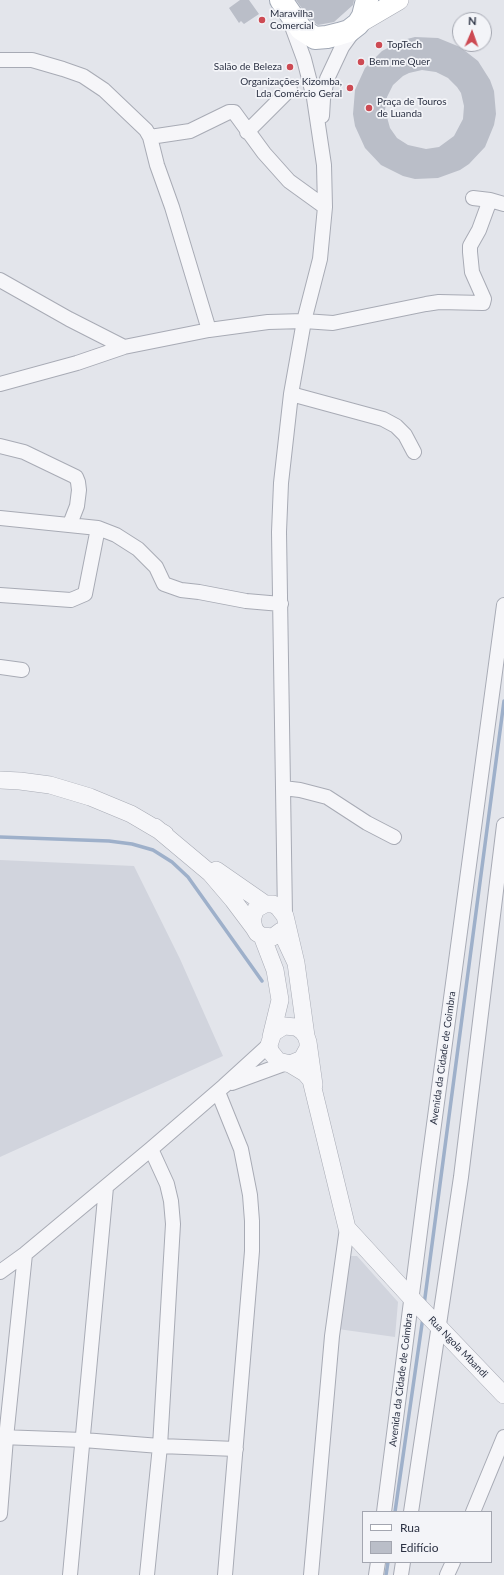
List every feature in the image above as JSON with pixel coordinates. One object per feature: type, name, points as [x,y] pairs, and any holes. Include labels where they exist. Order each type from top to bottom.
[{"type":"main road","points":[[358,24],[363,16],[367,0]]},
{"type":"main road","points":[[283,4],[301,29],[315,38],[327,37],[349,30],[376,12],[399,0]]},
{"type":"street","points":[[274,908],[283,869],[279,532],[282,483],[292,394],[304,321],[320,259],[325,207],[324,165],[321,139],[309,78],[283,4]]},
{"type":"street","points":[[321,139],[323,99],[327,79],[342,48],[358,24]]},
{"type":"street","points":[[0,60],[32,60],[83,76],[104,90],[141,124],[150,137],[156,165],[172,207],[209,330]]},
{"type":"street","points":[[248,132],[290,89]]},
{"type":"street","points":[[150,137],[190,130],[232,112],[237,114],[248,132],[289,182],[325,207]]},
{"type":"street","points":[[473,198],[490,200],[504,204]]},
{"type":"street","points":[[0,384],[77,363],[124,347],[209,330],[268,322],[345,322],[439,302],[483,303],[484,299],[472,272],[470,246],[479,230],[490,200]]},
{"type":"street","points":[[0,280],[69,319],[124,347]]},
{"type":"street","points":[[292,394],[383,420],[396,426],[405,435],[414,452]]},
{"type":"street","points":[[0,446],[24,452],[76,477],[79,490],[77,506],[70,524]]},
{"type":"street","points":[[0,518],[98,528],[116,535],[138,549],[156,567],[164,584],[182,590],[246,601],[281,604]]},
{"type":"street","points":[[0,595],[71,600],[85,594],[98,528]]},
{"type":"street","name":"Avenida da Cidade de Coimbra","points":[[384,1511],[504,605]]},
{"type":"street","points":[[0,667],[22,670]]},
{"type":"street","points":[[0,780],[20,781],[57,787],[90,797],[131,814],[155,827],[274,908],[296,963],[318,1111]]},
{"type":"street","points":[[283,788],[307,791],[327,797],[367,823],[394,837]]},
{"type":"street","points":[[411,1511],[435,1323],[461,1177],[504,825]]},
{"type":"street","points":[[155,827],[210,873],[234,900],[258,932],[274,970],[280,1000],[270,1042],[273,1057],[278,1061],[305,1073],[311,1080],[347,1228],[332,1336],[311,1575]]},
{"type":"street","points":[[274,908],[256,909],[253,914],[252,924],[258,932],[272,937],[282,931],[296,963]]},
{"type":"street","points":[[0,1272],[25,1254],[106,1187],[221,1089],[270,1042],[273,1033],[284,1026],[290,1025],[296,1027],[307,1039],[308,1048],[302,1059],[221,1089]]},
{"type":"street","points":[[221,1089],[241,1149],[250,1195],[252,1221],[252,1251],[225,1575]]},
{"type":"street","points":[[147,1575],[160,1446],[173,1224],[172,1201],[167,1184],[151,1149]]},
{"type":"street","points":[[70,1575],[106,1187]]},
{"type":"street","name":"Rua Ngola Mbandi","points":[[347,1228],[413,1300],[504,1395]]},
{"type":"street","points":[[0,1514],[3,1438],[25,1254]]},
{"type":"street","points":[[473,1511],[504,1437]]},
{"type":"street","points":[[3,1438],[83,1440],[160,1446],[236,1449]]},
{"type":"street","points":[[376,1575],[378,1563]]},
{"type":"street","points":[[401,1575],[403,1563]]},
{"type":"street","points":[[447,1575],[453,1563]]},
{"type":"shaded area","points":[[0,860],[134,866],[180,959],[223,1056],[0,1157]]},
{"type":"shaded area","points":[[348,1256],[357,1256],[398,1302],[395,1337],[338,1329]]},
{"type":"building","points":[[240,0],[249,0],[259,14],[244,24],[241,21],[239,23],[229,8]]},
{"type":"building","points":[[296,0],[354,0],[353,5],[334,22],[318,25],[310,20]]},
{"type":"building","name":"Praça de Touros de Luanda","points":[[415,37],[438,38],[452,44],[452,52],[466,52],[478,61],[490,80],[494,91],[496,114],[494,125],[485,147],[469,164],[460,170],[438,178],[415,179],[403,176],[381,165],[365,148],[355,126],[353,114],[355,90],[365,68],[382,51],[403,40]],"holes":[[[422,70],[436,72],[448,78],[461,93],[464,106],[463,119],[454,136],[439,147],[426,149],[408,145],[397,138],[390,128],[385,110],[387,97],[393,85],[403,76]]]},
{"type":"waterway","points":[[424,1305],[504,701]]},
{"type":"waterway","points":[[0,837],[109,841],[132,844],[153,850],[172,862],[188,877],[262,981]]},
{"type":"waterway","points":[[395,1511],[423,1317]]},
{"type":"waterway","points":[[386,1575],[388,1563]]},
{"type":"place","name":"Maravilha Comercial","points":[[262,20]]},
{"type":"place","name":"TopTech","points":[[379,45]]},
{"type":"place","name":"Bem me Quer","points":[[361,62]]},
{"type":"place","name":"Salão de Beleza","points":[[290,67]]},
{"type":"place","name":"Organizações Kizomba, Lda Comércio Geral","points":[[350,88]]},
{"type":"place","name":"Praça de Touros de Luanda","points":[[369,108]]}]
